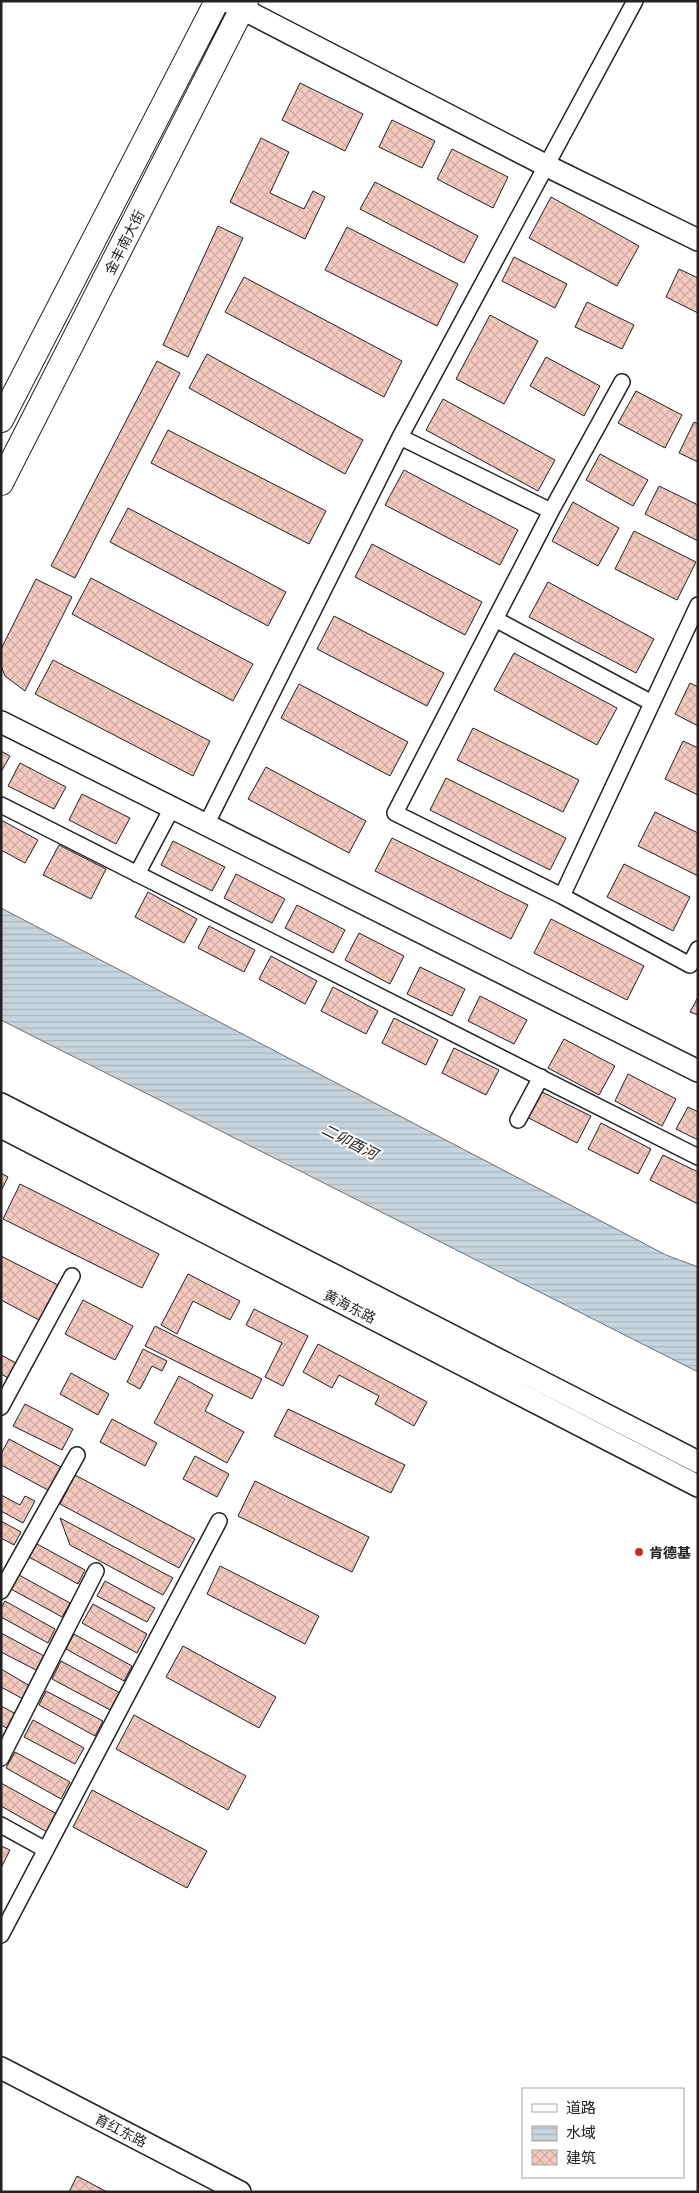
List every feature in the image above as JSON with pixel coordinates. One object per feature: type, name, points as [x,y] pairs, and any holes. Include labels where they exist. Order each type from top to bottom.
[{"type":"main road","name":"金丰南大街","points":[[1,420],[217,1]]},
{"type":"main road","name":"金丰南大街","points":[[1,483],[238,4]]},
{"type":"street","points":[[206,825],[400,437],[635,1]]},
{"type":"street","points":[[238,4],[547,166],[698,240]]},
{"type":"street","points":[[622,382],[551,512],[395,813],[562,896],[690,965],[698,949]]},
{"type":"street","points":[[400,437],[551,512]]},
{"type":"street","points":[[562,896],[698,605]]},
{"type":"street","points":[[495,619],[652,703]]},
{"type":"street","points":[[1,722],[698,1070]]},
{"type":"street","points":[[1,805],[541,1076],[698,1157]]},
{"type":"street","points":[[137,874],[172,808]]},
{"type":"street","points":[[518,1120],[541,1076]]},
{"type":"street","name":"黄海东路","points":[[1,1104],[698,1462]]},
{"type":"street","name":"黄海东路","points":[[1,1127],[698,1486]]},
{"type":"street","points":[[1,1408],[72,1276]]},
{"type":"street","points":[[1,1591],[77,1456]]},
{"type":"street","points":[[1,1935],[218,1521]]},
{"type":"street","points":[[1,1758],[96,1571]]},
{"type":"street","points":[[1,1825],[46,1850]]},
{"type":"street","name":"育红东路","points":[[1,2068],[240,2192]]},
{"type":"water","name":"二卯酉河","points":[[1,908],[666,1255],[698,1267],[698,1372],[1,1020]]},
{"type":"building","points":[[300,83],[363,114],[345,151],[282,120]]},
{"type":"building","points":[[392,120],[435,141],[422,168],[379,147]]},
{"type":"building","points":[[261,138],[289,152],[270,193],[304,209],[313,191],[325,197],[305,239],[230,202]]},
{"type":"building","points":[[452,149],[508,177],[493,208],[437,179]]},
{"type":"building","points":[[375,182],[478,236],[464,263],[360,209]]},
{"type":"building","points":[[551,197],[639,246],[617,286],[529,238]]},
{"type":"building","points":[[218,226],[243,238],[188,357],[163,345]]},
{"type":"building","points":[[347,227],[458,284],[437,326],[325,270]]},
{"type":"building","points":[[514,257],[567,284],[555,308],[502,281]]},
{"type":"building","points":[[679,269],[698,278],[698,313],[666,297]]},
{"type":"building","points":[[244,277],[402,361],[384,397],[225,312]]},
{"type":"building","points":[[587,302],[634,325],[622,349],[575,327]]},
{"type":"building","points":[[490,315],[538,341],[504,404],[456,379]]},
{"type":"building","points":[[207,354],[363,440],[345,474],[189,388]]},
{"type":"building","points":[[546,357],[600,386],[584,416],[530,386]]},
{"type":"building","points":[[157,361],[180,373],[75,578],[51,566]]},
{"type":"building","points":[[636,391],[682,415],[665,448],[618,423]]},
{"type":"building","points":[[443,399],[555,460],[538,491],[426,430]]},
{"type":"building","points":[[694,422],[698,424],[698,462],[679,453]]},
{"type":"building","points":[[168,430],[326,511],[309,544],[151,463]]},
{"type":"building","points":[[600,454],[648,480],[633,506],[586,480]]},
{"type":"building","points":[[404,470],[518,530],[500,565],[385,505]]},
{"type":"building","points":[[659,486],[698,505],[698,541],[645,514]]},
{"type":"building","points":[[573,502],[619,528],[598,566],[552,541]]},
{"type":"building","points":[[128,508],[286,592],[268,626],[110,542]]},
{"type":"building","points":[[634,531],[696,562],[677,600],[615,569]]},
{"type":"building","points":[[372,544],[482,602],[465,635],[355,577]]},
{"type":"building","points":[[91,578],[253,664],[233,701],[72,614]]},
{"type":"building","points":[[36,579],[72,597],[25,691],[5,676],[1,666],[1,649]]},
{"type":"building","points":[[548,582],[654,639],[636,673],[529,617]]},
{"type":"building","points":[[334,616],[444,673],[427,706],[317,649]]},
{"type":"building","points":[[514,653],[617,708],[597,745],[494,690]]},
{"type":"building","points":[[53,660],[210,741],[193,776],[35,694]]},
{"type":"building","points":[[690,683],[698,687],[698,726],[675,714]]},
{"type":"building","points":[[299,684],[408,742],[390,776],[281,718]]},
{"type":"building","points":[[473,728],[579,780],[563,812],[457,760]]},
{"type":"building","points":[[683,741],[698,748],[698,795],[665,779]]},
{"type":"building","points":[[1,751],[10,756],[1,772]]},
{"type":"building","points":[[20,763],[66,787],[54,809],[8,786]]},
{"type":"building","points":[[266,767],[366,821],[349,853],[248,799]]},
{"type":"building","points":[[446,778],[566,838],[550,870],[430,810]]},
{"type":"building","points":[[82,794],[130,818],[116,844],[69,820]]},
{"type":"building","points":[[655,812],[698,833],[698,876],[638,846]]},
{"type":"building","points":[[1,820],[38,840],[25,863],[1,850]]},
{"type":"building","points":[[392,838],[528,905],[511,939],[375,871]]},
{"type":"building","points":[[173,841],[225,867],[212,891],[161,865]]},
{"type":"building","points":[[59,845],[106,869],[91,899],[43,875]]},
{"type":"building","points":[[624,864],[690,897],[673,931],[607,897]]},
{"type":"building","points":[[236,874],[285,899],[272,923],[224,898]]},
{"type":"building","points":[[148,892],[197,919],[184,943],[135,917]]},
{"type":"building","points":[[297,905],[345,930],[333,953],[285,928]]},
{"type":"building","points":[[551,919],[644,966],[627,1000],[534,953]]},
{"type":"building","points":[[209,926],[255,950],[244,972],[198,948]]},
{"type":"building","points":[[359,933],[404,956],[390,984],[345,960]]},
{"type":"building","points":[[271,956],[317,981],[305,1004],[259,979]]},
{"type":"building","points":[[420,967],[465,989],[452,1016],[407,994]]},
{"type":"building","points":[[333,987],[378,1011],[366,1034],[321,1011]]},
{"type":"building","points":[[480,996],[527,1020],[514,1044],[468,1021]]},
{"type":"building","points":[[698,997],[698,1015],[690,1012]]},
{"type":"building","points":[[394,1018],[438,1040],[426,1065],[382,1043]]},
{"type":"building","points":[[564,1039],[615,1066],[599,1095],[548,1068]]},
{"type":"building","points":[[454,1048],[499,1070],[486,1095],[442,1073]]},
{"type":"building","points":[[628,1074],[676,1099],[662,1126],[615,1101]]},
{"type":"building","points":[[540,1091],[591,1116],[577,1143],[527,1117]]},
{"type":"building","points":[[688,1107],[698,1112],[698,1140],[676,1129]]},
{"type":"building","points":[[601,1123],[651,1149],[638,1174],[588,1149]]},
{"type":"building","points":[[663,1155],[698,1172],[698,1204],[650,1180]]},
{"type":"building","points":[[1,1173],[8,1177],[1,1191]]},
{"type":"building","points":[[20,1184],[159,1254],[142,1288],[3,1219]]},
{"type":"building","points":[[1,1256],[58,1285],[39,1320],[1,1300]]},
{"type":"building","points":[[188,1274],[240,1301],[230,1320],[193,1301],[177,1334],[161,1325]]},
{"type":"building","points":[[83,1300],[133,1326],[115,1360],[65,1334]]},
{"type":"building","points":[[254,1309],[308,1336],[283,1386],[265,1377],[282,1343],[246,1325]]},
{"type":"building","points":[[155,1326],[262,1379],[252,1399],[145,1346]]},
{"type":"building","points":[[318,1344],[427,1402],[414,1426],[375,1404],[379,1396],[339,1375],[332,1388],[303,1372]]},
{"type":"building","points":[[143,1349],[167,1361],[162,1371],[152,1366],[140,1389],[127,1382]]},
{"type":"building","points":[[1,1355],[16,1363],[8,1378],[1,1374]]},
{"type":"building","points":[[71,1373],[109,1394],[98,1415],[60,1394]]},
{"type":"building","points":[[179,1376],[213,1395],[205,1411],[244,1432],[227,1463],[154,1423]]},
{"type":"building","points":[[25,1404],[73,1429],[62,1450],[13,1426]]},
{"type":"building","points":[[288,1409],[405,1465],[391,1493],[274,1436]]},
{"type":"building","points":[[112,1419],[157,1443],[145,1466],[100,1442]]},
{"type":"building","points":[[9,1439],[61,1467],[48,1490],[1,1465],[1,1454]]},
{"type":"building","points":[[195,1456],[229,1474],[217,1497],[183,1479]]},
{"type":"building","points":[[75,1475],[195,1539],[179,1568],[60,1504]]},
{"type":"building","points":[[255,1481],[369,1537],[352,1572],[238,1516]]},
{"type":"building","points":[[1,1495],[20,1505],[25,1496],[35,1501],[23,1523],[1,1511]]},
{"type":"building","points":[[60,1518],[173,1578],[163,1595],[70,1545]]},
{"type":"building","points":[[1,1521],[21,1532],[14,1545],[1,1538]]},
{"type":"building","points":[[37,1544],[85,1570],[78,1584],[29,1557]]},
{"type":"building","points":[[220,1566],[319,1616],[305,1644],[207,1594]]},
{"type":"building","points":[[19,1575],[70,1603],[62,1617],[11,1589]]},
{"type":"building","points":[[105,1581],[155,1608],[147,1622],[97,1596]]},
{"type":"building","points":[[5,1601],[55,1629],[48,1643],[1,1617],[1,1608]]},
{"type":"building","points":[[93,1604],[147,1634],[137,1653],[82,1623]]},
{"type":"building","points":[[1,1633],[44,1656],[36,1670],[1,1652]]},
{"type":"building","points":[[74,1634],[132,1666],[124,1681],[66,1649]]},
{"type":"building","points":[[183,1646],[276,1697],[259,1728],[166,1677]]},
{"type":"building","points":[[61,1661],[120,1693],[110,1710],[52,1679]]},
{"type":"building","points":[[1,1669],[30,1686],[23,1699],[1,1687]]},
{"type":"building","points":[[46,1691],[103,1721],[95,1736],[39,1705]]},
{"type":"building","points":[[1,1706],[16,1714],[8,1729],[1,1725]]},
{"type":"building","points":[[134,1715],[246,1776],[228,1810],[116,1749]]},
{"type":"building","points":[[33,1720],[84,1748],[75,1764],[24,1737]]},
{"type":"building","points":[[15,1752],[70,1782],[61,1799],[6,1768]]},
{"type":"building","points":[[1,1783],[57,1814],[47,1832],[1,1806]]},
{"type":"building","points":[[92,1790],[207,1851],[187,1888],[73,1827]]},
{"type":"building","points":[[1,1846],[10,1850],[1,1868]]},
{"type":"building","points":[[77,2176],[107,2192],[69,2192]]},
{"type":"place","name":"肯德基","points":[[639,1552]]}]
